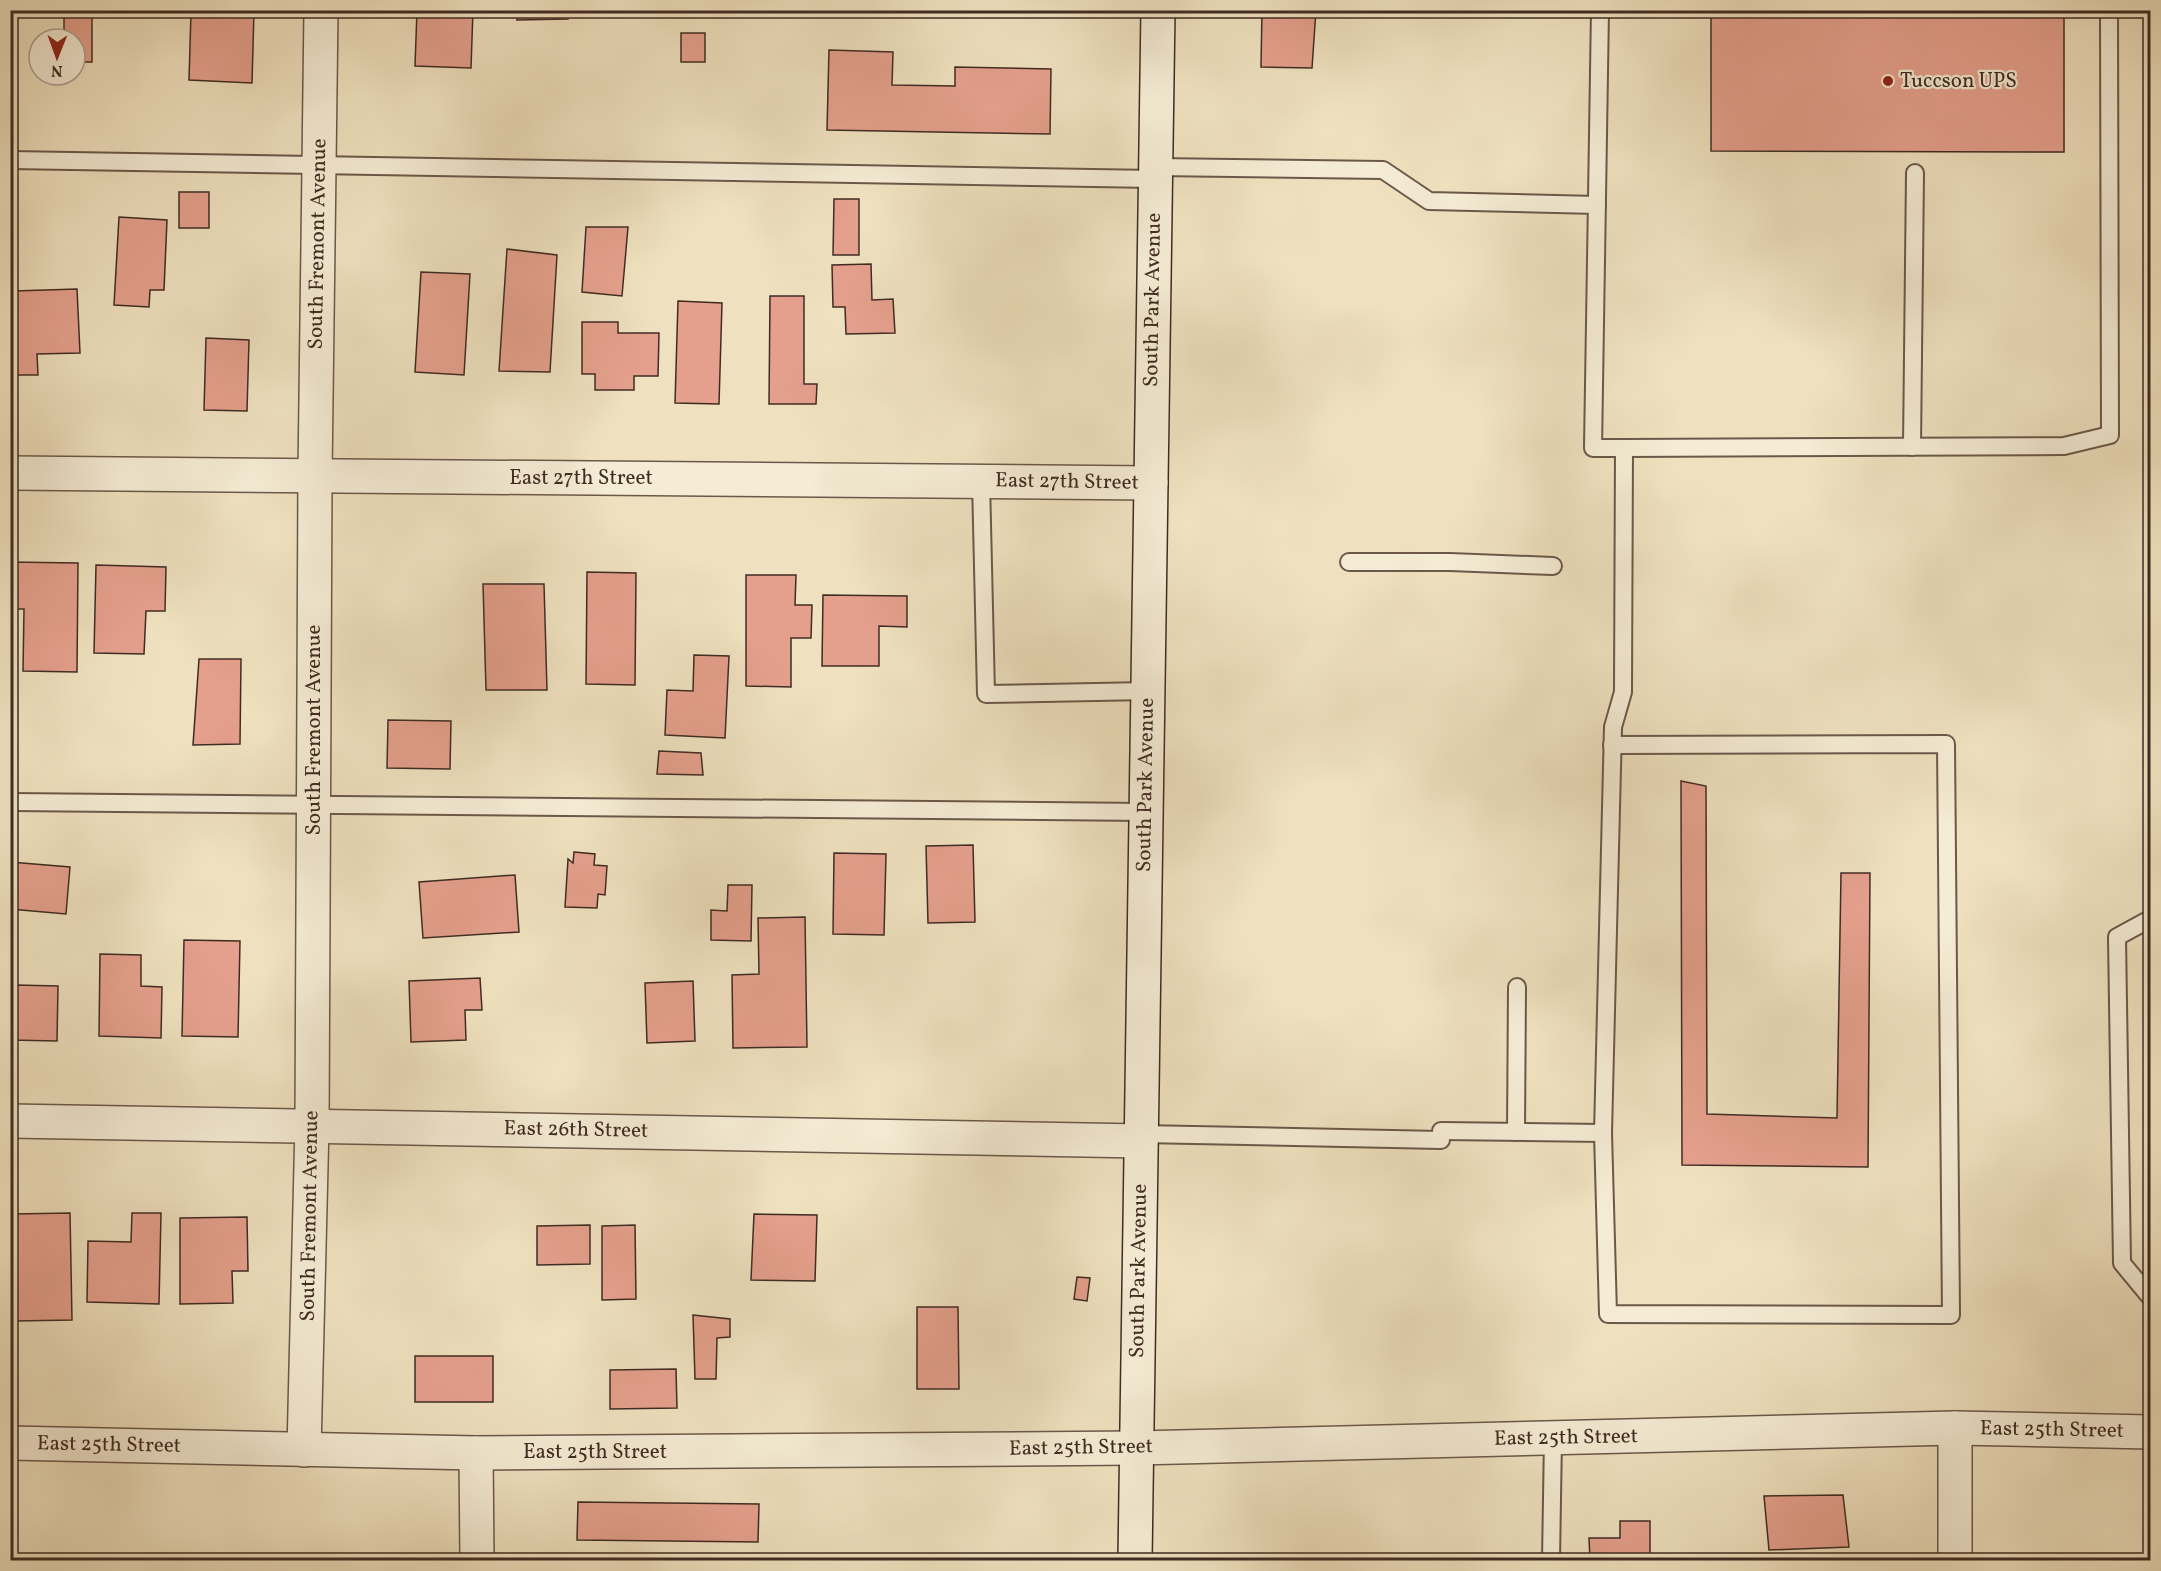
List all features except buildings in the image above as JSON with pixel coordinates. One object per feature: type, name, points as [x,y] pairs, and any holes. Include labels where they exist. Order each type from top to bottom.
[{"type":"street","name":"South Fremont Avenue","points":[[304,1450],[312,1125],[315,476],[321,10]]},
{"type":"street","name":"South Park Avenue","points":[[1135,1560],[1158,10]]},
{"type":"street","name":"East 27th Street","points":[[10,473],[1151,483]]},
{"type":"street","name":"East 26th Street","points":[[10,1120],[1141,1138]]},
{"type":"street","name":"East 25th Street","points":[[10,1443],[476,1453],[1137,1448],[1954,1428],[2151,1432]]},
{"type":"street","points":[[1954,1428],[1955,1560]]},
{"type":"street","points":[[476,1453],[477,1560]]},
{"type":"lane","points":[[1600,10],[1593,448],[2064,446],[2110,435],[2109,10]]},
{"type":"lane","points":[[10,160],[1155,173],[1383,170],[1429,201],[1597,205]]},
{"type":"lane","points":[[1912,447],[1915,172]]},
{"type":"lane","points":[[1612,746],[1946,744],[1951,1315],[1608,1314],[1603,1133],[1612,746],[1613,727],[1623,692],[1624,448]]},
{"type":"lane","points":[[981,481],[986,694],[1148,692]]},
{"type":"lane","points":[[1349,562],[1450,562],[1553,566]]},
{"type":"lane","points":[[10,802],[1146,812]]},
{"type":"lane","points":[[2151,920],[2117,937],[2122,1263],[2151,1297]]},
{"type":"lane","points":[[1516,1132],[1517,987]]},
{"type":"lane","points":[[1141,1138],[1516,1132],[1603,1133]]},
{"type":"lane","points":[[1551,1560],[1553,1438]]},
{"type":"place","name":"Tuccson UPS","points":[[1888,81]]}]
